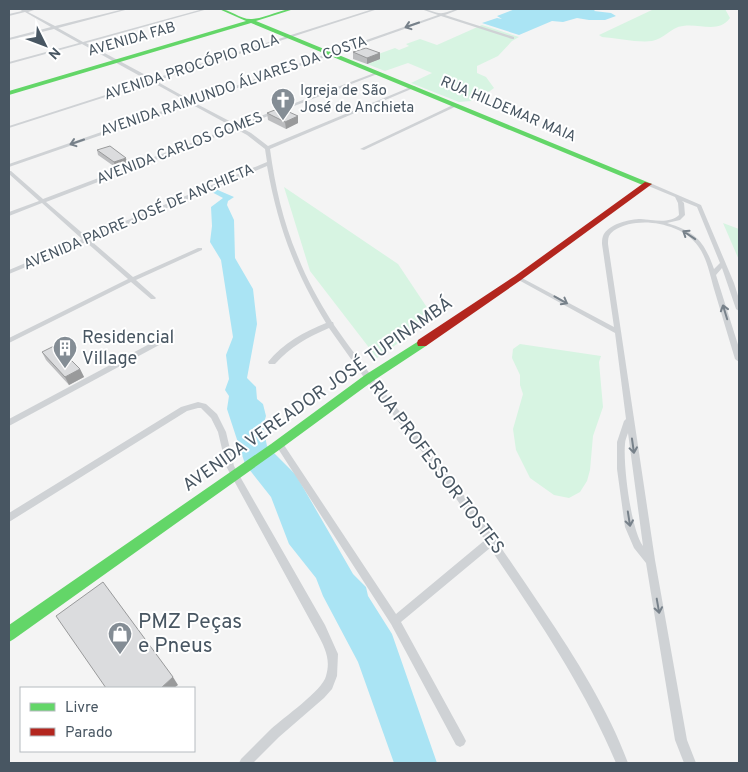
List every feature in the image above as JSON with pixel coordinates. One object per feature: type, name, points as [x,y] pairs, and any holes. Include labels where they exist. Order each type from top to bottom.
[{"type":"street","points":[[9,15],[23,10],[35,9]]},
{"type":"street","points":[[9,39],[127,9]]},
{"type":"street","points":[[9,63],[206,9]]},
{"type":"street","name":"RUA HILDEMAR MAIA","points":[[221,9],[699,206],[721,264]]},
{"type":"street","name":"AVENIDA FAB","points":[[9,93],[292,9]]},
{"type":"street","name":"AVENIDA PROCÓPIO ROLA","points":[[9,127],[376,9]]},
{"type":"street","points":[[423,9],[513,38]]},
{"type":"street","name":"AVENIDA RAIMUNDO ÁLVARES DA COSTA","points":[[9,166],[458,9]]},
{"type":"street","points":[[23,10],[236,128],[267,148]]},
{"type":"street","name":"AVENIDA CARLOS GOMES","points":[[9,214],[378,73]]},
{"type":"street","name":"AVENIDA PADRE JOSÉ DE ANCHIETA","points":[[267,148],[414,87]]},
{"type":"street","points":[[362,149],[457,105]]},
{"type":"street","name":"RUA PROFESSOR TOSTES","points":[[267,148],[269,163],[294,255],[309,287],[331,324],[369,378],[440,468],[537,607],[598,710],[622,763]]},
{"type":"street","name":"AVENIDA PADRE JOSÉ DE ANCHIETA","points":[[9,272],[269,163]]},
{"type":"street","points":[[9,172],[153,298]]},
{"type":"street","name":"AVENIDA VEREADOR JOSÉ TUPINAMBÁ","points":[[9,634],[277,446],[369,378],[518,278],[648,184]]},
{"type":"street","points":[[660,223],[678,219],[682,215],[681,203],[677,196]]},
{"type":"street","points":[[690,763],[681,740],[650,560],[629,419],[606,236],[616,226],[635,221],[660,223],[680,230],[700,244],[714,275],[739,359]]},
{"type":"street","points":[[9,341],[133,279],[200,249]]},
{"type":"street","points":[[714,275],[721,264],[732,284],[739,309]]},
{"type":"street","points":[[518,278],[618,332]]},
{"type":"street","points":[[272,362],[298,338],[331,324]]},
{"type":"street","points":[[9,423],[172,335]]},
{"type":"street","points":[[9,518],[184,409],[198,405],[203,406],[214,416],[219,424],[230,466],[239,472],[333,654],[332,676],[328,685],[245,763]]},
{"type":"street","points":[[629,419],[621,442],[621,469],[630,528],[637,544],[650,560]]},
{"type":"street","points":[[277,446],[395,621],[460,741]]},
{"type":"street","points":[[395,621],[491,541]]},
{"type":"green space","points":[[654,9],[725,9],[730,18],[720,26],[689,25],[679,27],[652,41],[627,40],[599,35]]},
{"type":"green space","points":[[482,25],[519,37],[512,41],[498,56],[477,66],[477,73],[486,77],[494,88],[478,95],[471,101],[459,102],[411,83],[432,73],[408,63],[385,71],[367,64],[380,59],[373,56],[395,48],[399,50],[409,46],[406,44],[420,39],[437,45]]},
{"type":"green space","points":[[284,187],[398,264],[434,318],[377,358],[310,271]]},
{"type":"green space","points":[[723,223],[739,229],[739,260]]},
{"type":"green space","points":[[520,344],[601,356],[599,362],[603,407],[593,436],[590,470],[587,481],[580,492],[569,498],[554,495],[530,478],[516,450],[513,429],[523,394],[520,385],[520,375],[512,358],[513,349]]},
{"type":"water","points":[[515,9],[596,9],[594,11],[611,13],[616,16],[605,20],[577,18],[563,22],[552,21],[519,35],[482,23],[497,18],[502,19],[497,16]]},
{"type":"water","points":[[213,188],[234,197],[228,201],[227,205],[234,220],[235,258],[253,289],[257,324],[247,378],[256,387],[257,399],[263,404],[266,416],[263,426],[267,446],[296,475],[353,574],[366,587],[368,596],[392,634],[437,763],[394,763],[358,662],[323,596],[316,578],[289,544],[271,497],[245,464],[227,409],[229,396],[225,390],[229,379],[226,355],[233,337],[221,260],[210,242],[212,226],[211,207],[223,198],[208,190]]},
{"type":"building","points":[[366,48],[380,53],[367,58],[353,52]]},
{"type":"building","points":[[280,108],[298,116],[285,122],[267,113]]},
{"type":"building","points":[[110,146],[126,158],[114,162],[97,150]]},
{"type":"building","name":"Residencial Village","points":[[56,345],[80,369],[65,377],[42,352]]},
{"type":"building","name":"PMZ Peças e Pneus","points":[[103,582],[173,677],[162,687],[105,687],[56,616]]},
{"type":"traffic: fast","points":[[221,9],[648,184]]},
{"type":"traffic: fast","points":[[9,93],[292,9]]},
{"type":"traffic: fast","points":[[9,634],[275,447],[369,378],[422,343]]},
{"type":"traffic: jam","points":[[422,343],[518,278],[648,184]]},
{"type":"place","name":"Igreja de São José de Anchieta","points":[[283,121]]},
{"type":"place","name":"Residencial Village","points":[[65,369]]},
{"type":"place","name":"PMZ Peças e Pneus","points":[[120,655]]}]
